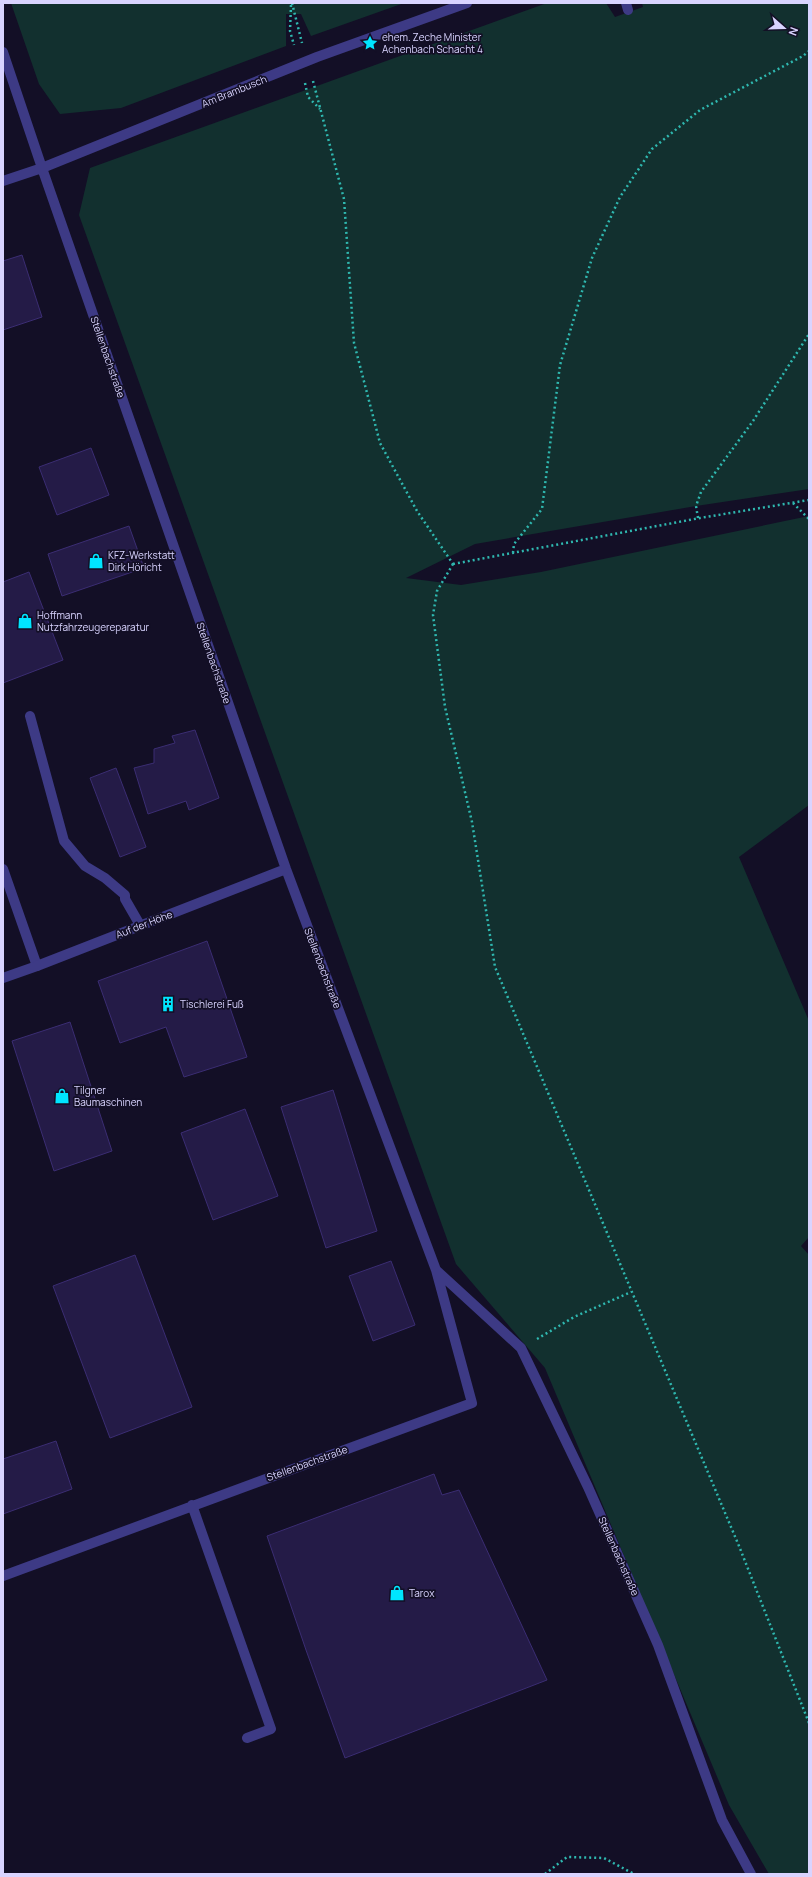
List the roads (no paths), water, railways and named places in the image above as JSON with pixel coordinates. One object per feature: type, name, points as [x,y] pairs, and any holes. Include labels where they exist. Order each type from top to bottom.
[{"type":"street","name":"Am Brambusch","points":[[3,181],[42,168],[304,63],[466,3]]},
{"type":"street","name":"Stellenbachstraße","points":[[3,52],[286,869],[436,1270],[472,1403],[192,1505],[3,1576]]},
{"type":"street","points":[[30,716],[64,841],[85,866],[105,878],[125,896],[125,899],[140,926]]},
{"type":"street","points":[[3,869],[37,966]]},
{"type":"street","name":"Auf der Höhe","points":[[3,978],[286,869]]},
{"type":"street","name":"Stellenbachstraße","points":[[436,1270],[521,1348],[588,1487],[658,1645],[722,1820],[750,1874]]},
{"type":"street","points":[[192,1505],[271,1729],[247,1738]]},
{"type":"place","name":"ehem. Zeche Minister Achenbach Schacht 4","points":[[370,43]]},
{"type":"place","name":"KFZ-Werkstatt Dirk Höricht","points":[[96,561]]},
{"type":"place","name":"Hoffmann Nutzfahrzeugereparatur","points":[[25,621]]},
{"type":"place","name":"Tischlerei Fuß","points":[[168,1004]]},
{"type":"place","name":"Tilgner Baumaschinen","points":[[62,1096]]},
{"type":"place","name":"Tarox","points":[[397,1593]]}]
